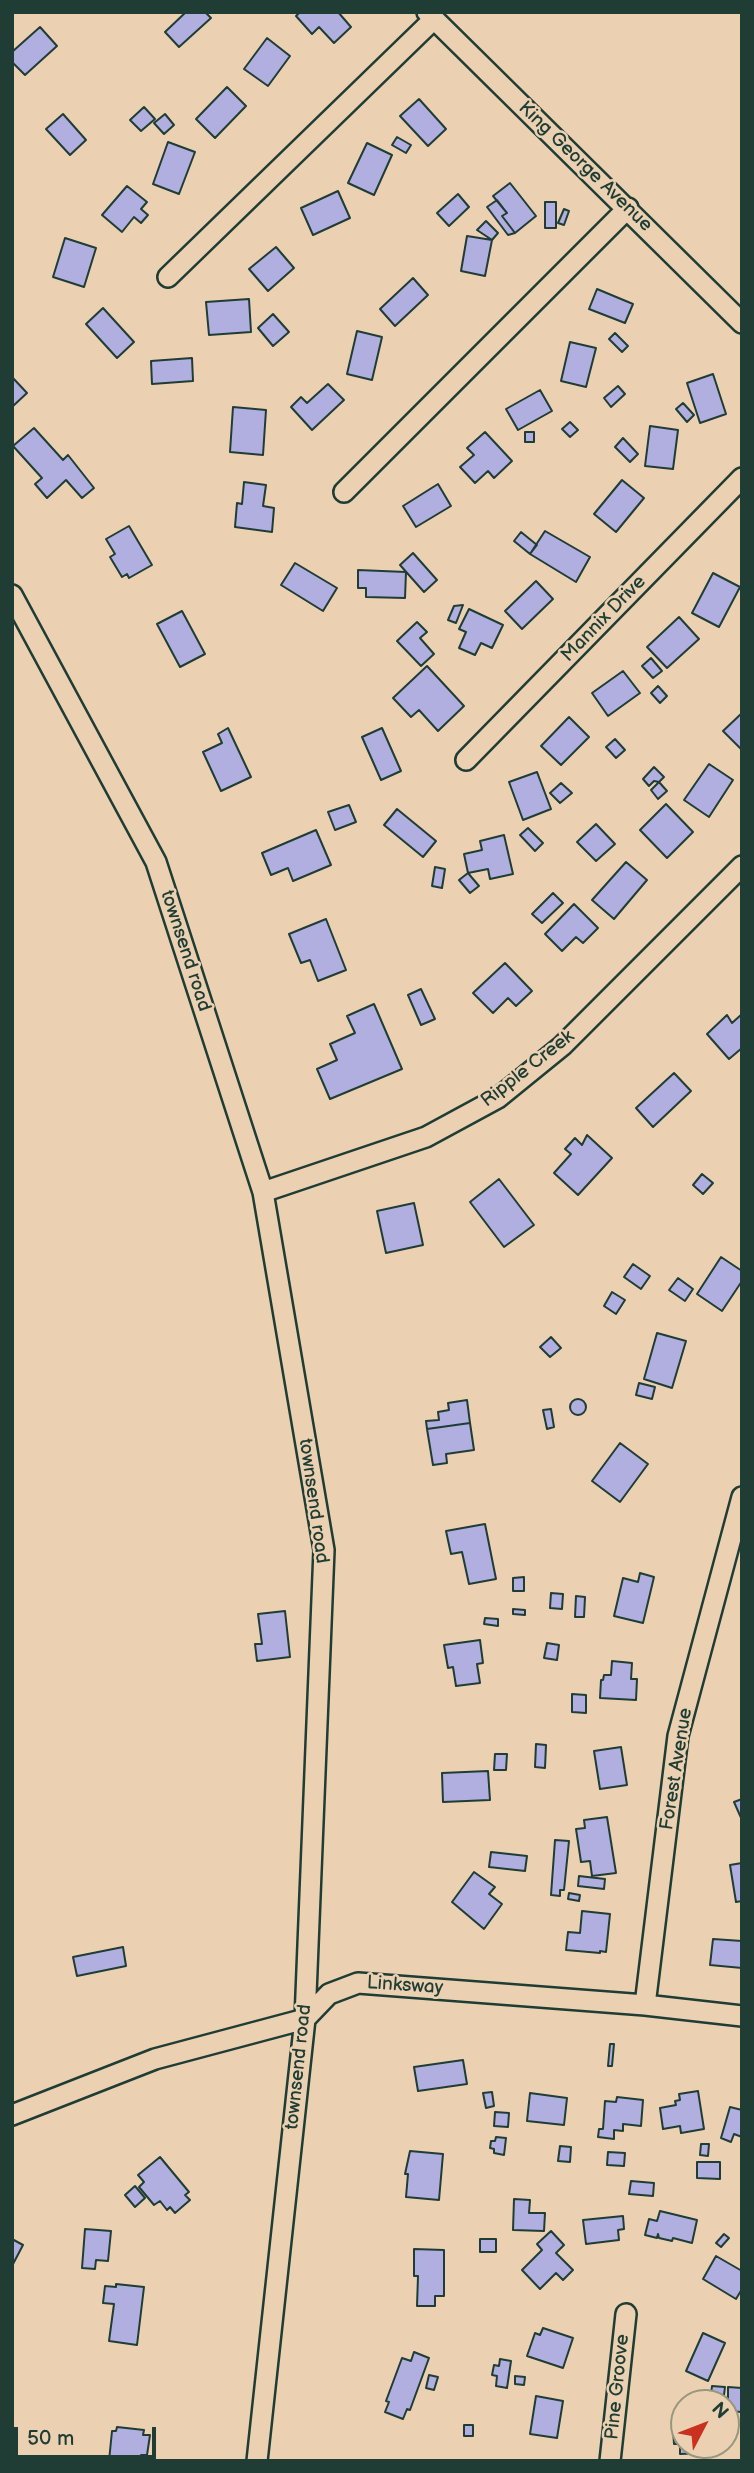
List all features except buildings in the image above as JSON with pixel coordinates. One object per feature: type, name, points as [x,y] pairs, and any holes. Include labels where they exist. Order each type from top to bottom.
[{"type":"street","name":"King George Avenue","points":[[430,15],[742,323]]},
{"type":"street","points":[[168,277],[430,15]]},
{"type":"street","points":[[344,492],[628,208]]},
{"type":"street","name":"Mannix Drive","points":[[466,760],[742,478]]},
{"type":"street","name":"townsend road","points":[[12,595],[156,862],[263,1192],[324,1550],[305,2019],[257,2461]]},
{"type":"street","name":"Ripple Creek","points":[[263,1192],[426,1137],[498,1098],[562,1046],[742,866]]},
{"type":"street","name":"Forest Avenue","points":[[645,2005],[678,1736],[742,1497]]},
{"type":"street","name":"Linksway","points":[[305,2019],[329,1994],[358,1983],[645,2005],[742,2016]]},
{"type":"street","points":[[12,2115],[155,2059],[305,2019]]},
{"type":"street","name":"Pine Groove","points":[[610,2461],[626,2314]]}]
